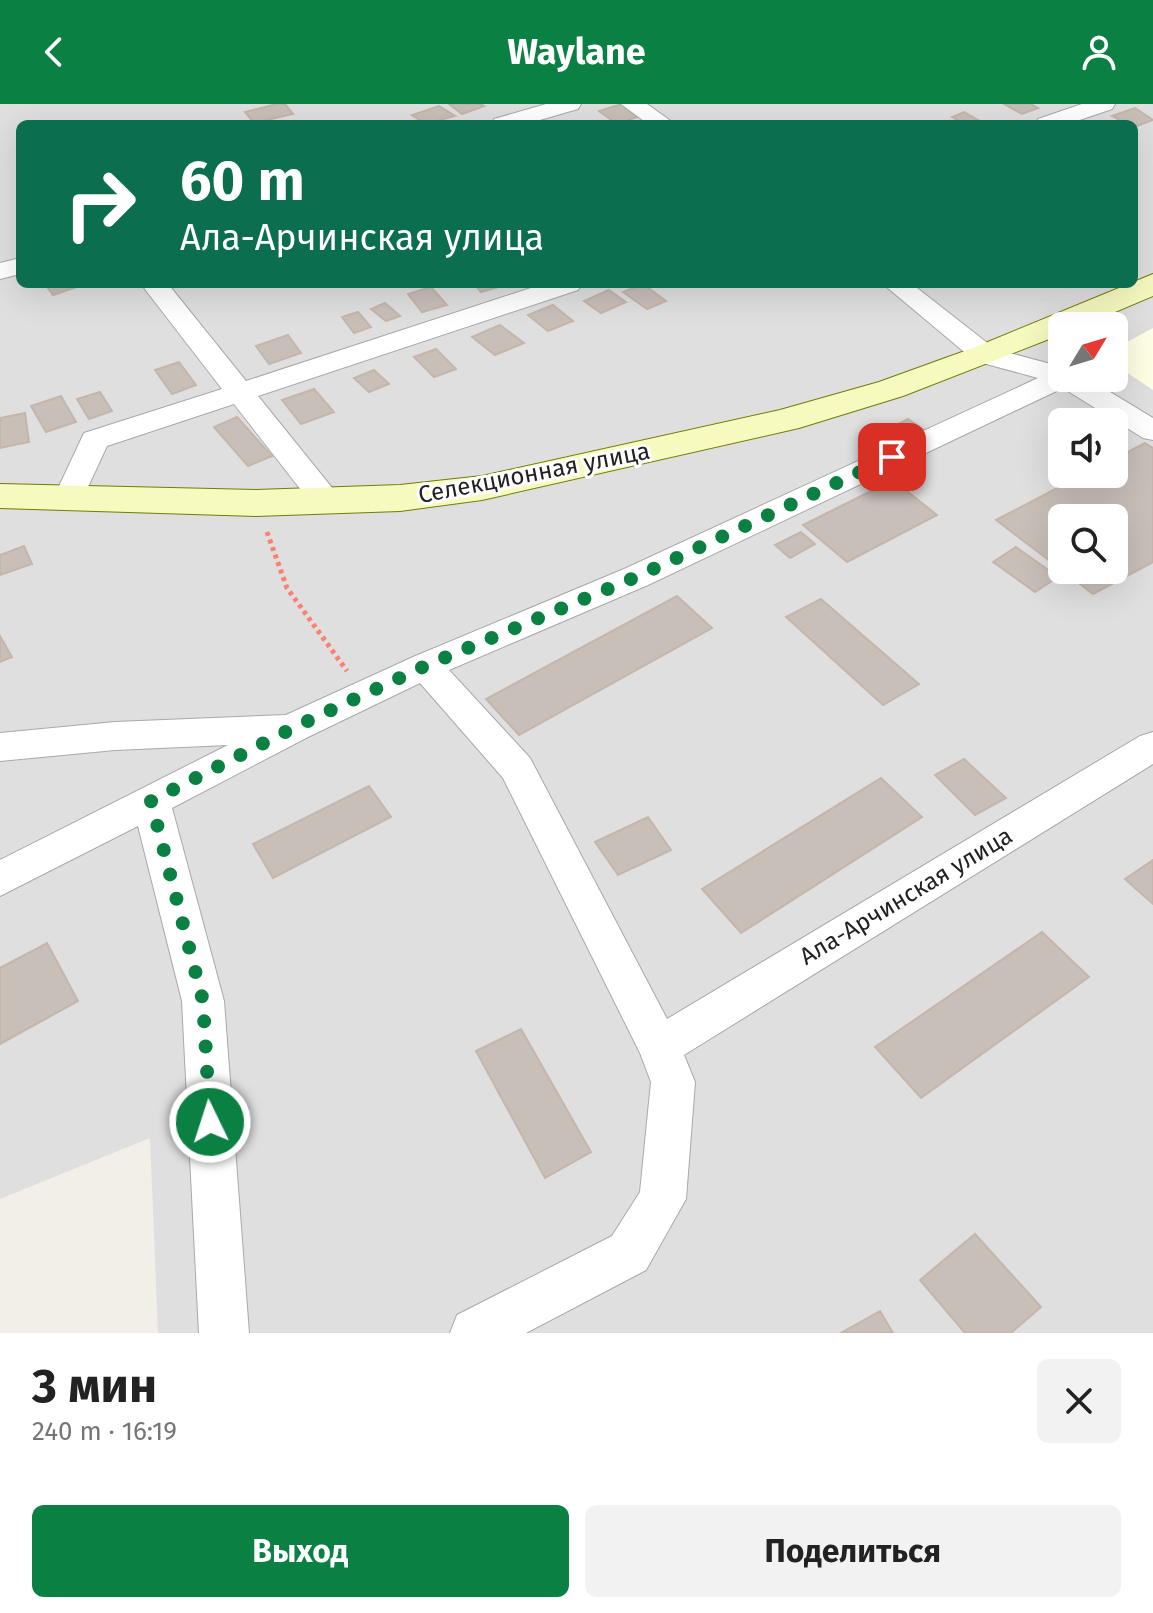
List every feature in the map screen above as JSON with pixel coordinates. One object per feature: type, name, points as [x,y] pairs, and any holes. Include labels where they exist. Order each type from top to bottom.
[{"type":"street","points":[[516,120],[570,104]]},
{"type":"street","points":[[632,104],[658,120]]},
{"type":"street","points":[[1058,120],[1104,104]]},
{"type":"street","name":"Селекционная улица","points":[[0,496],[256,503],[400,498],[482,488],[786,420],[876,394],[985,355],[1153,284]]},
{"type":"street","points":[[157,288],[326,501]]},
{"type":"street","points":[[69,497],[95,440],[557,288]]},
{"type":"street","points":[[901,288],[985,355],[1048,373]]},
{"type":"street","points":[[1,879],[295,727],[425,666],[636,577],[1048,384]]},
{"type":"street","points":[[1089,392],[1153,431]]},
{"type":"street","points":[[425,666],[517,768],[659,1047],[673,1082],[663,1199],[629,1253],[475,1333]]},
{"type":"street","points":[[0,747],[115,736],[295,727]]},
{"type":"street","name":"Ала-Арчинская улица","points":[[659,1047],[1153,746]]},
{"type":"street","points":[[151,801],[203,1001],[224,1333]]},
{"type":"path","points":[[256,503],[287,588],[364,695]]},
{"type":"shaded area","points":[[0,104],[1153,104],[1153,1333],[158,1333],[150,1138],[0,1199]]},
{"type":"shaded area","points":[[1153,328],[1153,390],[1128,373],[1128,341]]},
{"type":"building","points":[[285,104],[293,114],[252,120],[245,112]]},
{"type":"building","points":[[449,104],[480,104],[484,106],[462,114]]},
{"type":"building","points":[[622,104],[640,116],[611,120],[599,111]]},
{"type":"building","points":[[1004,104],[1031,104],[1038,108],[1022,114]]},
{"type":"building","points":[[439,106],[455,116],[419,120],[412,115]]},
{"type":"building","points":[[1135,108],[1153,120],[1138,126],[1138,120],[1120,120],[1112,116]]},
{"type":"building","points":[[964,112],[978,120],[958,120],[952,117]]},
{"type":"building","points":[[48,288],[73,288],[53,295]]},
{"type":"building","points":[[432,288],[447,305],[422,312],[408,294]]},
{"type":"building","points":[[648,288],[666,301],[647,309],[623,292]]},
{"type":"building","points":[[609,290],[626,302],[601,313],[584,301]]},
{"type":"building","points":[[385,303],[400,316],[386,321],[371,309]]},
{"type":"building","points":[[553,305],[573,321],[548,331],[528,315]]},
{"type":"building","points":[[358,312],[371,327],[354,333],[342,317]]},
{"type":"building","points":[[500,325],[524,343],[495,355],[472,337]]},
{"type":"building","points":[[288,335],[301,353],[269,364],[256,346]]},
{"type":"building","points":[[436,349],[456,369],[434,377],[414,357]]},
{"type":"building","points":[[179,362],[196,385],[172,394],[155,370]]},
{"type":"building","points":[[374,370],[389,384],[369,392],[354,378]]},
{"type":"building","points":[[314,389],[334,412],[301,424],[282,400]]},
{"type":"building","points":[[100,392],[112,411],[89,419],[77,399]]},
{"type":"building","points":[[61,396],[76,422],[46,432],[31,406]]},
{"type":"building","points":[[25,413],[29,442],[0,448],[0,418]]},
{"type":"building","points":[[237,417],[272,456],[248,466],[214,427]]},
{"type":"building","points":[[908,419],[924,430],[905,441],[889,429]]},
{"type":"building","points":[[1145,443],[1153,448],[1153,562],[1128,575],[1128,504],[1048,504],[1048,560],[996,520],[1057,488],[1128,488],[1128,452]]},
{"type":"building","points":[[893,480],[937,515],[847,562],[803,525]]},
{"type":"building","points":[[801,532],[815,544],[790,558],[775,545]]},
{"type":"building","points":[[24,546],[32,564],[0,575],[0,555]]},
{"type":"building","points":[[1016,547],[1048,570],[1048,584],[1035,592],[993,562]]},
{"type":"building","points":[[1080,584],[1112,584],[1093,594]]},
{"type":"building","points":[[677,596],[712,628],[519,735],[486,699]]},
{"type":"building","points":[[821,599],[919,684],[883,705],[786,617]]},
{"type":"building","points":[[0,636],[12,657],[0,662]]},
{"type":"building","points":[[964,759],[1006,798],[975,815],[935,775]]},
{"type":"building","points":[[881,778],[922,817],[741,933],[702,889]]},
{"type":"building","points":[[369,786],[391,817],[273,878],[253,844]]},
{"type":"building","points":[[648,817],[671,850],[618,875],[595,842]]},
{"type":"building","points":[[1153,860],[1153,904],[1125,879]]},
{"type":"building","points":[[1042,932],[1089,977],[921,1098],[875,1047]]},
{"type":"building","points":[[47,943],[78,1001],[0,1044],[0,968]]},
{"type":"building","points":[[521,1029],[591,1152],[545,1178],[476,1051]]},
{"type":"building","points":[[975,1234],[1041,1307],[1011,1333],[965,1333],[920,1280]]},
{"type":"building","points":[[880,1311],[893,1333],[841,1333]]},
{"type":"route","points":[[210,1122],[203,1001],[151,801],[295,727],[425,666],[636,577],[892,457]]}]
